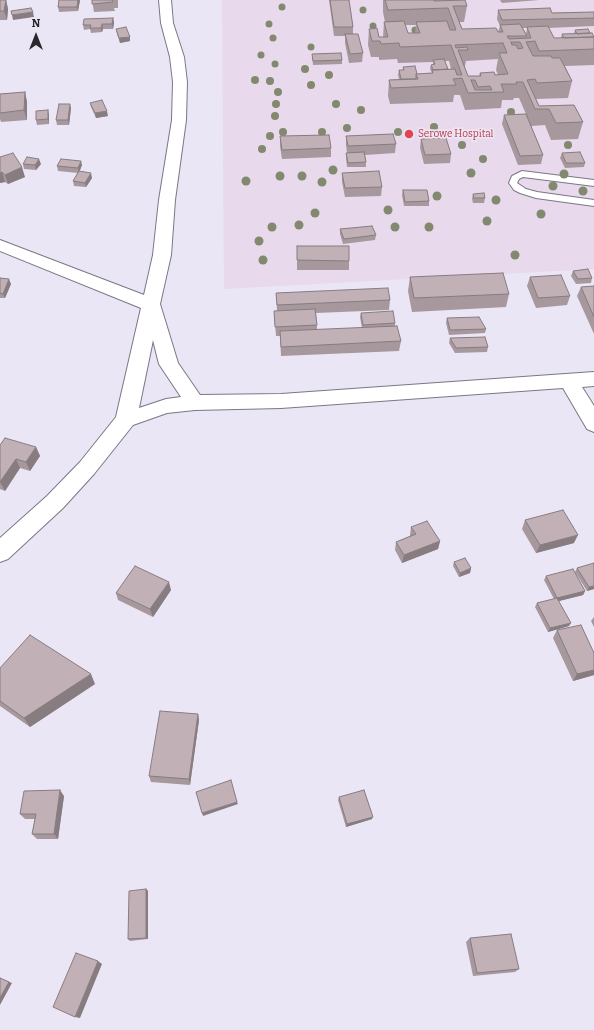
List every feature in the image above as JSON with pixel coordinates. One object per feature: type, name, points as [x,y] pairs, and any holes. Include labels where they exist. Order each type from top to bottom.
[{"type":"street","points":[[0,552],[24,532],[55,502],[87,468],[126,420],[162,255],[167,200],[179,120],[180,82],[177,57],[167,23],[165,0]]},
{"type":"street","points":[[0,245],[152,305]]},
{"type":"street","points":[[152,305],[169,364],[195,403]]},
{"type":"street","points":[[126,420],[166,406],[195,403],[281,401],[594,379]]},
{"type":"street","points":[[569,381],[594,424]]},
{"type":"street","points":[[0,534],[24,532]]},
{"type":"lane","points":[[594,183],[522,174],[515,178],[513,183],[516,188],[536,195],[594,203]]},
{"type":"shaded area","name":"Serowe Hospital","points":[[222,0],[594,0],[594,269],[224,289]]},
{"type":"building","points":[[0,0],[6,0],[4,11],[0,11]]},
{"type":"building","points":[[59,0],[78,0],[77,7],[58,7]]},
{"type":"building","points":[[92,0],[112,0],[113,2],[92,4]]},
{"type":"building","points":[[330,0],[349,0],[353,27],[334,27]]},
{"type":"building","points":[[385,0],[465,0],[467,6],[453,6],[462,29],[496,28],[498,32],[503,32],[500,25],[520,24],[527,36],[507,36],[509,39],[531,38],[527,27],[548,26],[554,38],[594,37],[594,49],[539,51],[535,41],[526,42],[533,56],[551,56],[552,58],[560,58],[572,81],[537,83],[535,79],[527,80],[539,106],[574,105],[583,122],[556,123],[549,109],[535,109],[523,82],[516,82],[517,84],[501,84],[504,92],[468,93],[462,78],[453,79],[456,85],[391,88],[389,80],[418,79],[416,74],[433,73],[432,70],[455,69],[457,75],[462,75],[451,45],[400,47],[399,43],[381,44],[380,41],[372,41],[369,29],[377,28],[379,37],[388,37],[384,22],[404,21],[408,33],[420,33],[416,22],[447,21],[450,30],[456,30],[448,8],[388,10]],"holes":[[[511,42],[520,42],[523,48],[518,49],[516,45],[512,45]],[[503,43],[507,53],[499,53],[508,74],[495,75],[494,72],[480,73],[481,76],[468,76],[458,50],[468,50],[467,47],[456,48],[455,45]],[[471,80],[475,80],[478,87],[490,86],[492,90],[475,90]]]},
{"type":"building","points":[[31,8],[33,12],[12,15],[11,11]]},
{"type":"building","points":[[550,8],[552,13],[594,12],[594,18],[502,20],[498,10]]},
{"type":"building","points":[[113,18],[112,24],[102,24],[101,28],[90,28],[91,25],[83,25],[84,19]]},
{"type":"building","points":[[126,27],[130,37],[119,38],[116,29]]},
{"type":"building","points":[[588,29],[590,33],[577,34],[575,30]]},
{"type":"building","points":[[592,33],[594,37],[564,38],[562,34]]},
{"type":"building","points":[[345,34],[358,34],[363,53],[350,54]]},
{"type":"building","points":[[341,53],[342,60],[313,61],[312,54]]},
{"type":"building","points":[[444,59],[448,69],[433,70],[431,65],[435,64],[433,60]]},
{"type":"building","points":[[415,66],[417,74],[416,79],[401,79],[399,70],[404,70],[403,67]]},
{"type":"building","points":[[25,92],[24,110],[0,113],[0,94]]},
{"type":"building","points":[[102,100],[107,111],[95,113],[90,103]]},
{"type":"building","points":[[59,104],[70,104],[68,120],[56,120]]},
{"type":"building","points":[[48,110],[48,119],[36,120],[36,111]]},
{"type":"building","points":[[526,114],[543,155],[520,156],[504,115]]},
{"type":"building","points":[[393,134],[396,144],[348,146],[346,136]]},
{"type":"building","points":[[329,135],[331,148],[282,150],[280,136]]},
{"type":"building","points":[[446,138],[451,154],[425,155],[421,139]]},
{"type":"building","points":[[364,152],[366,162],[348,163],[346,153]]},
{"type":"building","points":[[580,152],[585,163],[566,163],[562,153]]},
{"type":"building","points":[[13,153],[22,167],[5,175],[2,172],[0,173],[0,157]]},
{"type":"building","points":[[27,157],[39,159],[35,165],[23,164]]},
{"type":"building","points":[[61,159],[81,161],[78,168],[57,166]]},
{"type":"building","points":[[79,171],[91,173],[85,183],[73,181]]},
{"type":"building","points":[[379,171],[382,187],[345,188],[342,173]]},
{"type":"building","points":[[403,190],[427,190],[429,201],[405,202]]},
{"type":"building","points":[[484,193],[485,198],[474,198],[473,194]]},
{"type":"building","points":[[372,226],[376,235],[344,239],[340,229]]},
{"type":"building","points":[[297,246],[349,246],[349,261],[297,260]]},
{"type":"building","points":[[588,269],[592,278],[578,279],[573,271]]},
{"type":"building","points":[[503,273],[509,294],[414,298],[410,277]]},
{"type":"building","points":[[561,275],[570,296],[538,298],[530,277]]},
{"type":"building","points":[[0,278],[9,279],[3,294],[0,293]]},
{"type":"building","points":[[594,286],[594,317],[581,287]]},
{"type":"building","points":[[388,288],[390,300],[277,305],[276,293]]},
{"type":"building","points":[[315,309],[317,325],[275,327],[274,311]]},
{"type":"building","points":[[393,311],[395,323],[363,325],[361,313]]},
{"type":"building","points":[[479,317],[486,329],[450,330],[447,318]]},
{"type":"building","points":[[397,326],[401,341],[281,347],[280,331]]},
{"type":"building","points":[[485,337],[488,347],[456,348],[450,338]]},
{"type":"building","points":[[5,438],[36,447],[26,462],[16,459],[0,482],[0,445]]},
{"type":"building","points":[[563,510],[578,535],[540,545],[525,520]]},
{"type":"building","points":[[427,521],[440,541],[404,555],[396,542],[416,534],[411,527]]},
{"type":"building","points":[[465,558],[471,568],[460,573],[454,562]]},
{"type":"building","points":[[594,563],[594,586],[589,587],[577,568]]},
{"type":"building","points":[[135,566],[169,582],[150,609],[116,593]]},
{"type":"building","points":[[573,569],[585,591],[557,598],[546,576]]},
{"type":"building","points":[[557,598],[571,623],[550,628],[537,603]]},
{"type":"building","points":[[581,625],[594,653],[594,670],[577,674],[557,630]]},
{"type":"building","points":[[30,635],[91,674],[24,718],[0,701],[0,668]]},
{"type":"building","points":[[160,711],[198,714],[189,779],[149,776]]},
{"type":"building","points":[[231,780],[237,802],[202,813],[196,792]]},
{"type":"building","points":[[60,790],[54,834],[32,834],[36,814],[20,814],[24,791]]},
{"type":"building","points":[[364,790],[373,817],[347,824],[339,797]]},
{"type":"building","points":[[146,889],[146,938],[128,939],[129,891]]},
{"type":"building","points":[[511,934],[519,969],[477,973],[470,938]]},
{"type":"building","points":[[76,953],[98,961],[75,1017],[53,1007]]},
{"type":"building","points":[[0,978],[9,982],[0,998]]},
{"type":"place","name":"Serowe Hospital","points":[[409,134]]}]
